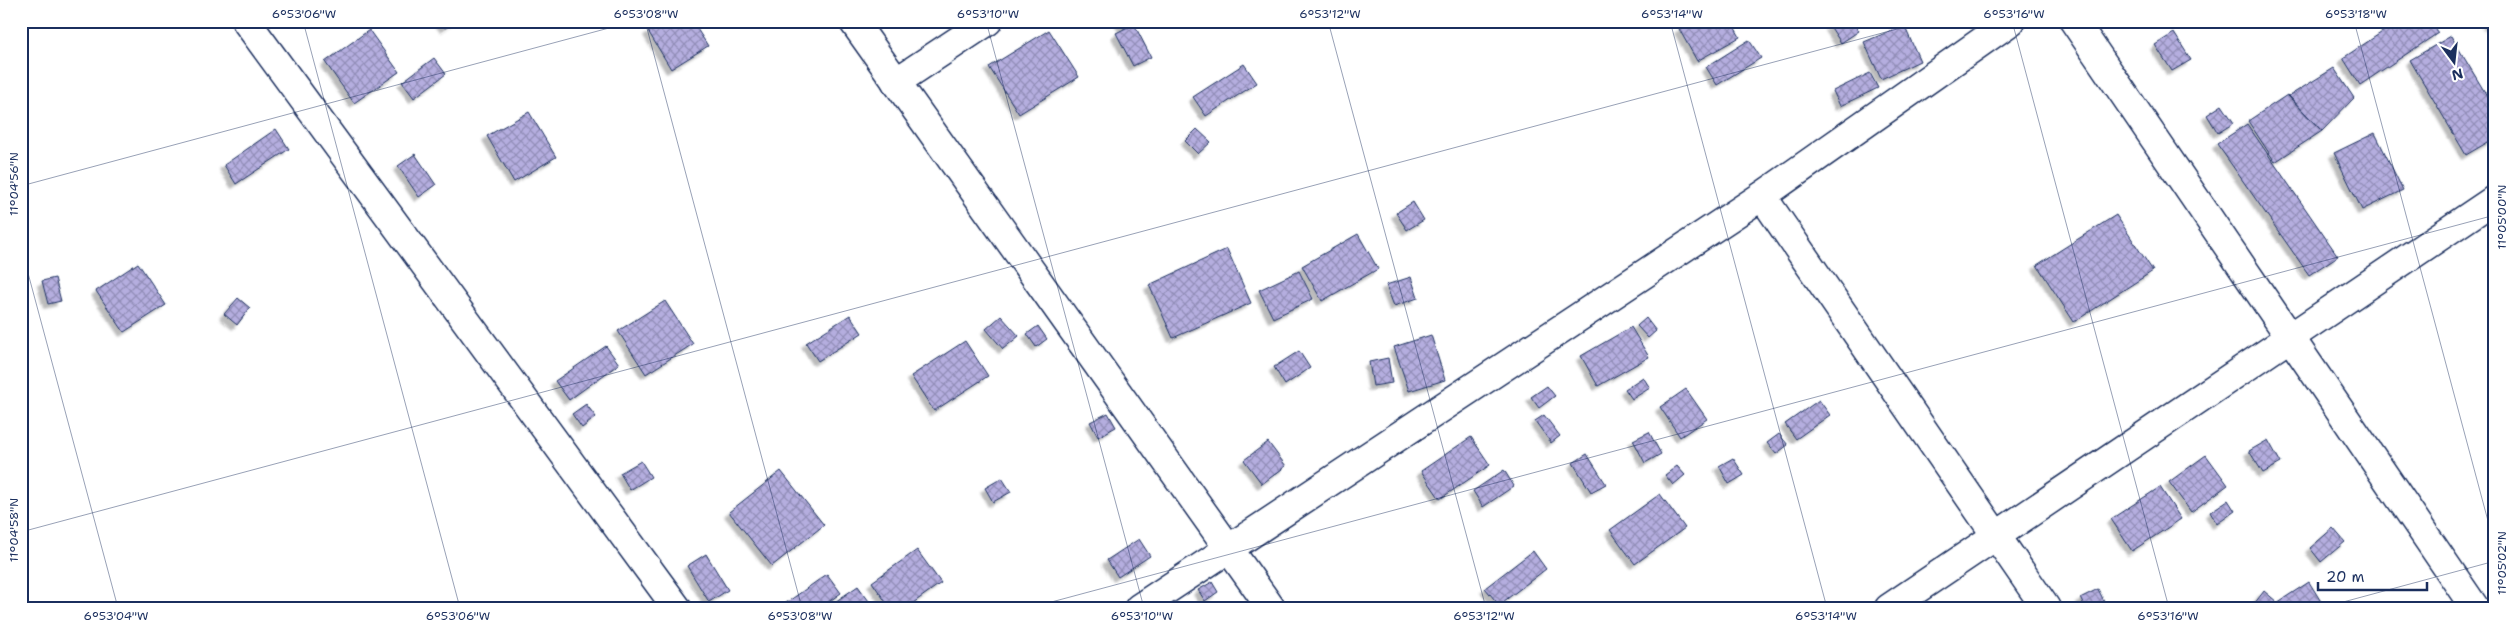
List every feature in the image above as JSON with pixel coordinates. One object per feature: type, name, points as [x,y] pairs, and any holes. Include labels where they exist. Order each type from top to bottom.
[{"type":"street","points":[[246,21],[677,608]]},
{"type":"street","points":[[853,21],[1271,608]]},
{"type":"street","points":[[896,82],[988,21]]},
{"type":"street","points":[[1139,608],[1762,196],[2011,21]]},
{"type":"street","points":[[2074,21],[2475,608]]},
{"type":"street","points":[[1762,196],[2046,608]]},
{"type":"street","points":[[1889,608],[2495,199]]},
{"type":"building","points":[[440,21],[455,21],[445,28]]},
{"type":"building","points":[[665,21],[692,21],[708,46],[671,69],[648,31]]},
{"type":"building","points":[[1119,21],[1140,21],[1126,31]]},
{"type":"building","points":[[1692,21],[1731,21],[1740,37],[1697,61],[1679,29]]},
{"type":"building","points":[[1837,21],[1853,21],[1859,31],[1841,43],[1830,26]]},
{"type":"building","points":[[2399,21],[2430,21],[2438,33],[2360,85],[2343,58]]},
{"type":"building","points":[[2486,21],[2495,21],[2495,24],[2490,27]]},
{"type":"building","points":[[1134,24],[1151,57],[1133,66],[1116,33]]},
{"type":"building","points":[[1904,25],[1920,61],[1881,79],[1864,42]]},
{"type":"building","points":[[369,30],[399,72],[354,103],[325,62]]},
{"type":"building","points":[[1049,30],[1079,77],[1019,114],[989,67]]},
{"type":"building","points":[[2174,33],[2191,60],[2172,71],[2155,45]]},
{"type":"building","points":[[2451,36],[2495,109],[2495,138],[2466,155],[2410,60]]},
{"type":"building","points":[[1749,40],[1761,58],[1717,85],[1706,67]]},
{"type":"building","points":[[434,58],[446,74],[414,98],[402,82]]},
{"type":"building","points":[[1244,64],[1257,83],[1206,116],[1193,97]]},
{"type":"building","points":[[2334,68],[2354,98],[2322,131],[2289,96]]},
{"type":"building","points":[[1870,73],[1878,88],[1840,106],[1833,91]]},
{"type":"building","points":[[2287,95],[2322,131],[2275,162],[2248,121]]},
{"type":"building","points":[[2222,105],[2234,123],[2218,133],[2207,115]]},
{"type":"building","points":[[529,112],[556,157],[514,182],[487,136]]},
{"type":"building","points":[[2247,124],[2338,256],[2309,275],[2217,144]]},
{"type":"building","points":[[276,129],[289,149],[236,184],[224,165]]},
{"type":"building","points":[[1197,129],[1211,142],[1198,154],[1185,141]]},
{"type":"building","points":[[2375,133],[2403,190],[2362,210],[2334,153]]},
{"type":"building","points":[[415,154],[436,185],[419,197],[398,166]]},
{"type":"building","points":[[1413,202],[1424,220],[1407,230],[1396,213]]},
{"type":"building","points":[[2116,215],[2153,271],[2074,322],[2037,265]]},
{"type":"building","points":[[1358,234],[1378,269],[1322,301],[1302,266]]},
{"type":"building","points":[[1227,249],[1251,303],[1173,338],[1149,285]]},
{"type":"building","points":[[138,263],[166,305],[124,332],[96,291]]},
{"type":"building","points":[[1299,271],[1313,299],[1273,318],[1259,290]]},
{"type":"building","points":[[1411,277],[1418,298],[1394,306],[1386,285]]},
{"type":"building","points":[[55,278],[61,301],[48,304],[42,281]]},
{"type":"building","points":[[238,298],[250,308],[237,325],[224,314]]},
{"type":"building","points":[[665,301],[693,344],[646,374],[618,331]]},
{"type":"building","points":[[850,315],[862,333],[818,361],[806,343]]},
{"type":"building","points":[[1001,316],[1019,336],[1003,349],[986,329]]},
{"type":"building","points":[[1646,318],[1656,331],[1648,338],[1637,326]]},
{"type":"building","points":[[1038,326],[1047,339],[1036,347],[1027,334]]},
{"type":"building","points":[[1631,327],[1649,357],[1598,386],[1581,356]]},
{"type":"building","points":[[1431,335],[1445,380],[1409,391],[1394,347]]},
{"type":"building","points":[[965,341],[988,376],[934,411],[911,376]]},
{"type":"building","points":[[606,346],[619,364],[569,400],[555,381]]},
{"type":"building","points":[[1299,351],[1310,368],[1285,385],[1274,367]]},
{"type":"building","points":[[1388,358],[1392,383],[1373,386],[1369,362]]},
{"type":"building","points":[[1643,377],[1650,388],[1632,399],[1625,389]]},
{"type":"building","points":[[1547,386],[1555,396],[1539,408],[1531,397]]},
{"type":"building","points":[[1686,389],[1707,419],[1680,437],[1660,407]]},
{"type":"building","points":[[1819,400],[1830,415],[1796,439],[1785,424]]},
{"type":"building","points":[[586,404],[596,417],[582,428],[572,414]]},
{"type":"building","points":[[1108,413],[1116,427],[1098,437],[1090,422]]},
{"type":"building","points":[[1544,415],[1560,436],[1551,443],[1535,421]]},
{"type":"building","points":[[1649,432],[1661,454],[1645,463],[1633,440]]},
{"type":"building","points":[[1779,434],[1788,445],[1776,454],[1767,443]]},
{"type":"building","points":[[1471,437],[1490,465],[1440,499],[1421,471]]},
{"type":"building","points":[[2268,440],[2281,463],[2263,473],[2249,451]]},
{"type":"building","points":[[1268,442],[1286,466],[1262,484],[1244,460]]},
{"type":"building","points":[[1587,454],[1606,484],[1591,492],[1573,463]]},
{"type":"building","points":[[2206,455],[2228,485],[2191,512],[2169,482]]},
{"type":"building","points":[[1733,458],[1744,475],[1729,484],[1719,466]]},
{"type":"building","points":[[641,461],[651,477],[630,490],[620,473]]},
{"type":"building","points":[[1677,466],[1685,475],[1673,485],[1665,475]]},
{"type":"building","points":[[1504,470],[1514,486],[1483,507],[1473,491]]},
{"type":"building","points":[[781,471],[824,525],[772,566],[729,512]]},
{"type":"building","points":[[1002,478],[1011,492],[993,502],[985,488]]},
{"type":"building","points":[[2160,487],[2181,519],[2132,551],[2111,519]]},
{"type":"building","points":[[1660,494],[1685,528],[1635,564],[1610,530]]},
{"type":"building","points":[[2228,500],[2235,511],[2217,524],[2210,512]]},
{"type":"building","points":[[2333,528],[2345,542],[2321,562],[2310,548]]},
{"type":"building","points":[[1139,539],[1150,556],[1118,577],[1107,560]]},
{"type":"building","points":[[917,550],[941,583],[906,608],[890,608],[872,582]]},
{"type":"building","points":[[1533,551],[1546,569],[1499,605],[1485,588]]},
{"type":"building","points":[[706,554],[728,590],[709,602],[687,566]]},
{"type":"building","points":[[827,574],[841,593],[820,608],[779,608]]},
{"type":"building","points":[[1212,582],[1218,592],[1205,601],[1198,590]]},
{"type":"building","points":[[2309,582],[2325,608],[2269,608]]},
{"type":"building","points":[[858,586],[874,608],[826,608]]},
{"type":"building","points":[[2098,589],[2105,603],[2095,608],[2085,608],[2080,598]]},
{"type":"building","points":[[2264,591],[2277,602],[2273,608],[2251,608]]},
{"type":"building","points":[[1536,603],[1539,608],[1527,608]]}]
